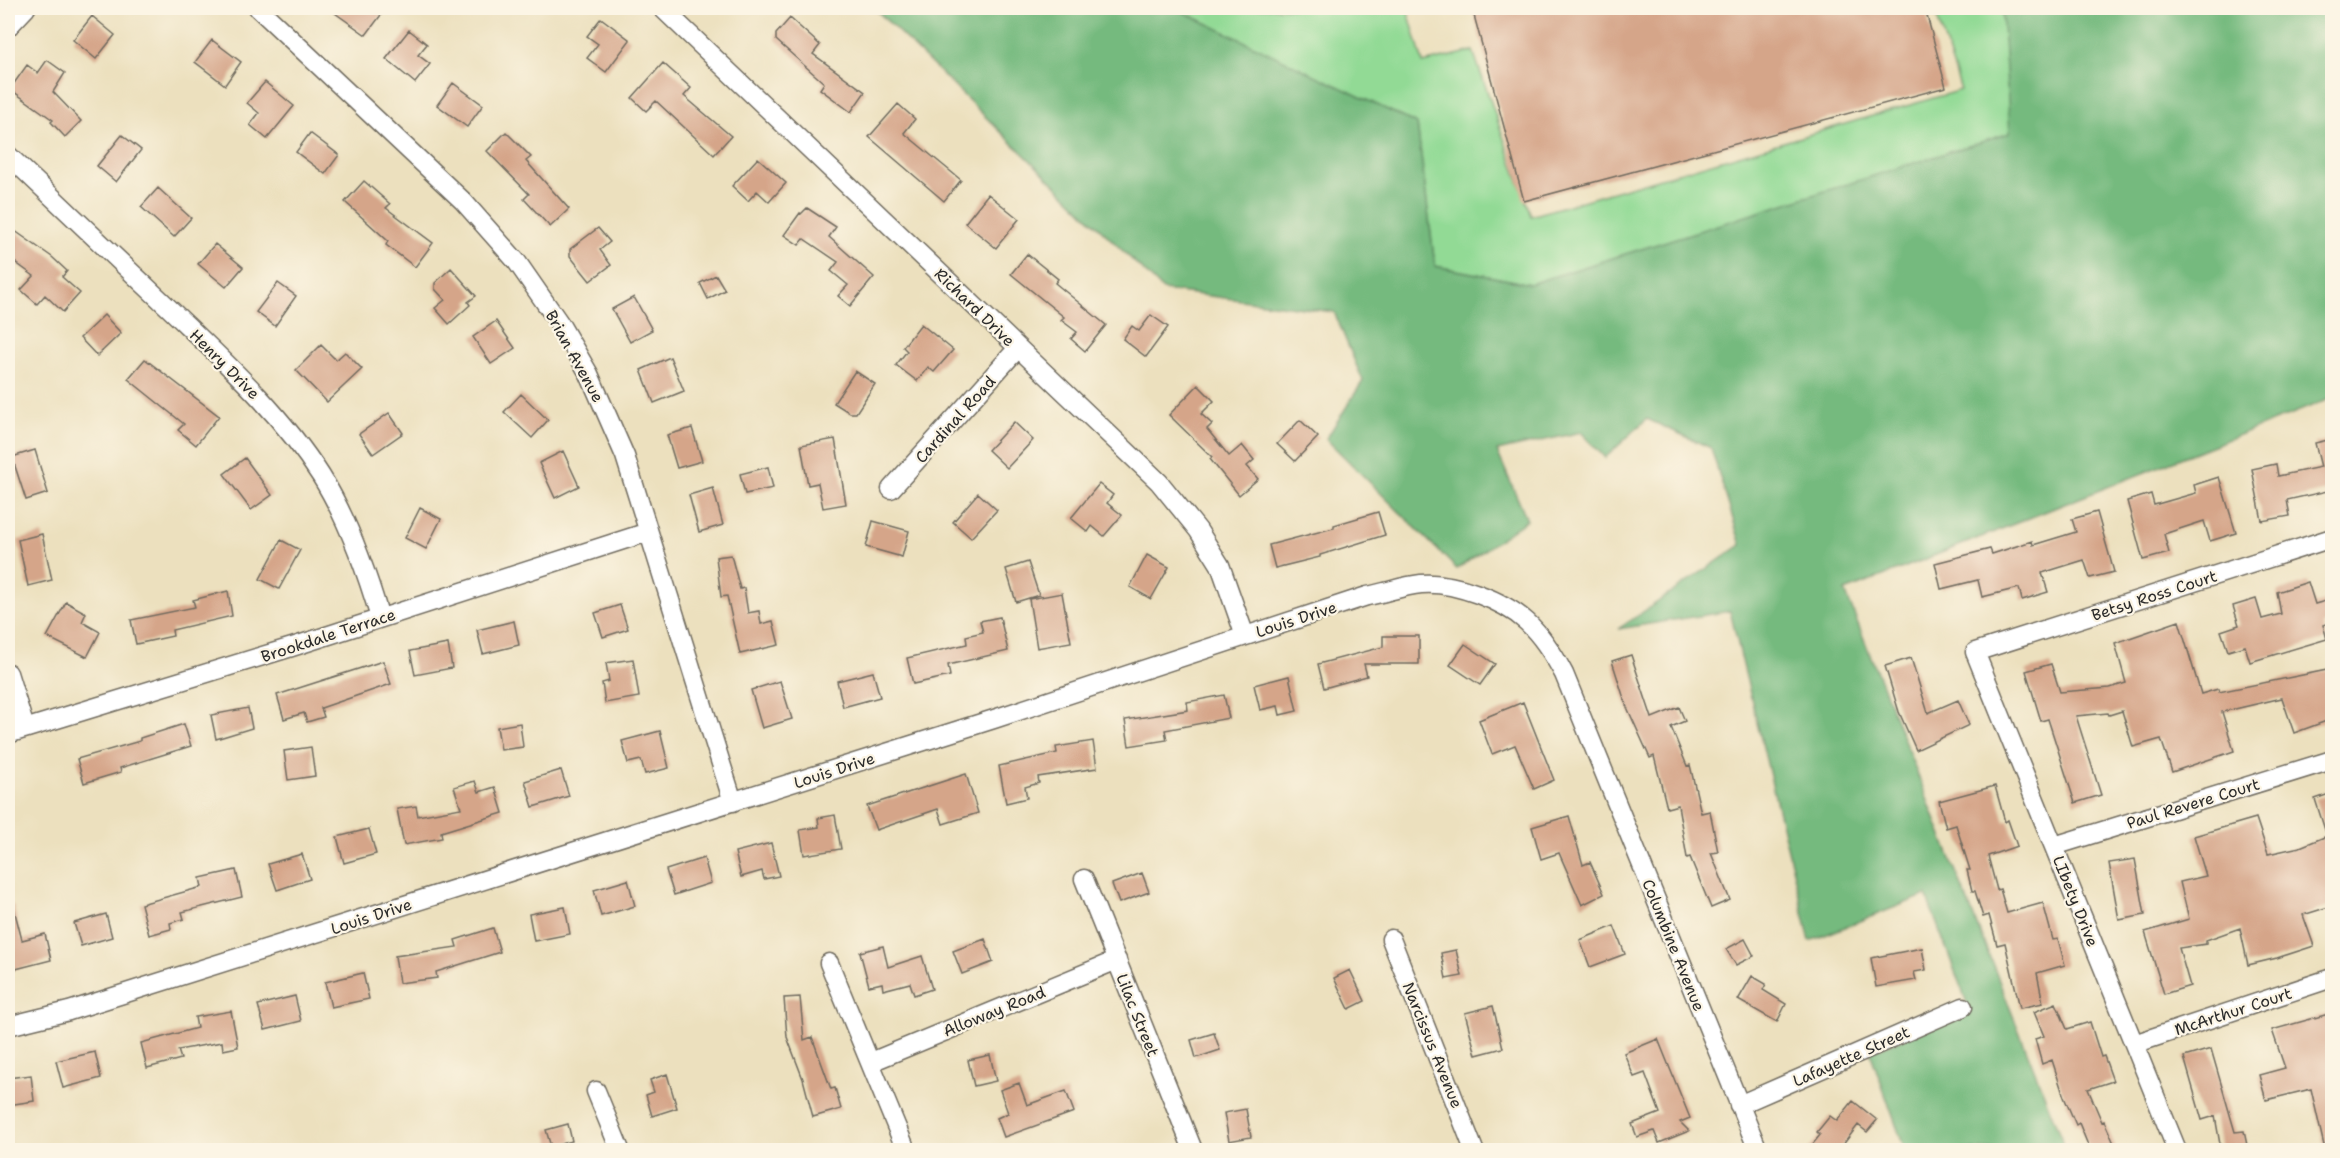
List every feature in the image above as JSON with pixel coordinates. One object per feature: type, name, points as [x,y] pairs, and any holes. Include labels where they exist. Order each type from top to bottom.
[{"type":"street","points":[[8,27],[26,8]]},
{"type":"street","name":"Brian Avenue","points":[[258,8],[463,201],[518,262],[560,324],[589,374],[625,456],[733,802]]},
{"type":"street","name":"Richard Drive","points":[[662,8],[1159,482],[1198,531],[1220,565],[1245,636]]},
{"type":"street","name":"Henry Drive","points":[[8,155],[222,359],[290,433],[322,479],[346,526],[368,578],[380,618]]},
{"type":"street","name":"Cardinal Road","points":[[891,489],[1018,348]]},
{"type":"street","name":"Brookdale Terrace","points":[[8,734],[648,532]]},
{"type":"street","name":"Betsy Ross Court","points":[[1975,652],[2332,538]]},
{"type":"street","name":"Louis Drive","points":[[8,1026],[69,1011],[733,802],[1367,596],[1421,584],[1467,590],[1498,603],[1526,621],[1551,649],[1564,674],[1591,740]]},
{"type":"street","name":"LIbety Drive","points":[[1975,652],[2177,1150]]},
{"type":"street","points":[[8,673],[25,728]]},
{"type":"street","name":"Columbine Avenue","points":[[1591,740],[1758,1150]]},
{"type":"street","name":"Paul Revere Court","points":[[2054,846],[2332,760]]},
{"type":"street","name":"Lilac Street","points":[[1084,879],[1193,1150]]},
{"type":"street","name":"Narcissus Avenue","points":[[1391,939],[1474,1150]]},
{"type":"street","name":"Alloway Road","points":[[871,1062],[1117,960]]},
{"type":"street","points":[[829,963],[906,1150]]},
{"type":"street","name":"McArthur Court","points":[[2134,1044],[2332,978]]},
{"type":"street","name":"Lafayette Street","points":[[1739,1105],[1963,1007]]},
{"type":"street","points":[[596,1091],[620,1150]]},
{"type":"green space","points":[[874,8],[1179,8],[1183,12],[1417,124],[1435,266],[1530,284],[2010,133],[2002,8],[2332,8],[2332,398],[1845,591],[2066,1150],[1905,1150],[1870,1052],[1970,1011],[1926,895],[1810,941],[1730,611],[1618,629],[1741,545],[1711,448],[1647,419],[1605,458],[1581,432],[1497,451],[1527,520],[1457,569],[1326,439],[1363,381],[1334,312],[1163,290]]},
{"type":"green space","points":[[1179,8],[1407,8],[1423,63],[1473,51],[1531,216],[1961,90],[1934,8],[2002,8],[2011,133],[1530,284],[1435,266],[1417,124],[1183,12]]},
{"type":"building","points":[[328,8],[371,8],[381,15],[366,35]]},
{"type":"building","points":[[1472,8],[1925,8],[1946,87],[1524,201]]},
{"type":"building","points":[[92,16],[115,35],[96,59],[73,40]]},
{"type":"building","points":[[601,18],[630,40],[606,72],[587,58],[598,44],[587,36]]},
{"type":"building","points":[[790,18],[820,45],[813,54],[865,92],[851,112],[820,89],[824,83],[776,40],[776,34]]},
{"type":"building","points":[[409,30],[427,44],[418,55],[430,64],[415,83],[386,59]]},
{"type":"building","points":[[212,40],[241,62],[225,85],[195,62]]},
{"type":"building","points":[[47,60],[65,73],[53,92],[81,121],[65,137],[51,122],[53,120],[10,89],[27,65],[38,73]]},
{"type":"building","points":[[663,63],[691,88],[684,96],[731,136],[714,155],[656,101],[646,111],[632,98]]},
{"type":"building","points":[[265,82],[294,106],[267,139],[250,125],[259,113],[247,103]]},
{"type":"building","points":[[453,83],[483,105],[467,127],[437,105]]},
{"type":"building","points":[[898,104],[915,119],[904,133],[961,180],[944,201],[869,137]]},
{"type":"building","points":[[506,132],[531,157],[526,161],[569,209],[550,227],[524,199],[529,194],[487,151]]},
{"type":"building","points":[[310,133],[339,155],[325,174],[296,152]]},
{"type":"building","points":[[122,135],[141,150],[116,182],[97,166]]},
{"type":"building","points":[[758,158],[786,183],[769,202],[757,191],[748,201],[732,186]]},
{"type":"building","points":[[364,181],[390,204],[386,208],[433,243],[415,267],[386,245],[388,241],[345,202]]},
{"type":"building","points":[[158,188],[191,218],[174,237],[141,207]]},
{"type":"building","points":[[988,194],[1019,219],[996,248],[965,223]]},
{"type":"building","points":[[807,208],[836,227],[829,237],[874,277],[850,306],[838,296],[848,285],[831,271],[838,262],[804,239],[799,245],[784,235],[800,213]]},
{"type":"building","points":[[8,226],[52,257],[67,271],[62,277],[80,293],[63,312],[45,295],[37,304],[21,290],[34,276],[8,257]]},
{"type":"building","points":[[598,228],[610,242],[600,250],[611,265],[590,281],[570,256],[570,249]]},
{"type":"building","points":[[215,244],[243,267],[226,287],[198,264]]},
{"type":"building","points":[[1027,254],[1058,279],[1055,283],[1106,325],[1085,351],[1071,339],[1077,332],[1061,320],[1064,317],[1011,274]]},
{"type":"building","points":[[451,268],[476,296],[468,302],[470,305],[449,324],[435,308],[445,300],[435,289],[435,283]]},
{"type":"building","points":[[716,275],[725,290],[708,299],[700,283]]},
{"type":"building","points":[[278,283],[296,296],[275,326],[256,312]]},
{"type":"building","points":[[634,297],[652,330],[630,342],[612,309]]},
{"type":"building","points":[[104,315],[121,333],[97,356],[80,338]]},
{"type":"building","points":[[1151,315],[1168,327],[1146,357],[1123,339],[1132,326],[1139,331]]},
{"type":"building","points":[[496,321],[515,348],[491,364],[473,337]]},
{"type":"building","points":[[921,324],[953,350],[934,372],[928,367],[917,381],[896,365],[907,351],[903,347]]},
{"type":"building","points":[[321,345],[336,360],[345,352],[362,369],[327,402],[296,370]]},
{"type":"building","points":[[670,357],[684,391],[654,403],[641,370]]},
{"type":"building","points":[[145,359],[219,416],[196,445],[178,430],[184,424],[128,379]]},
{"type":"building","points":[[855,371],[875,384],[856,413],[850,413],[834,403]]},
{"type":"building","points":[[1198,385],[1214,401],[1201,414],[1212,424],[1207,429],[1229,456],[1242,445],[1254,460],[1247,466],[1258,479],[1239,495],[1210,459],[1212,457],[1169,415]]},
{"type":"building","points":[[521,394],[548,420],[532,438],[504,412]]},
{"type":"building","points":[[389,413],[403,433],[373,454],[359,434]]},
{"type":"building","points":[[1300,420],[1318,437],[1295,461],[1277,444]]},
{"type":"building","points":[[1014,422],[1033,440],[1007,468],[988,450]]},
{"type":"building","points":[[692,428],[702,461],[677,468],[667,435]]},
{"type":"building","points":[[835,439],[846,504],[823,508],[818,483],[808,485],[801,445]]},
{"type":"building","points":[[2332,439],[2332,490],[2287,500],[2290,516],[2262,521],[2252,469],[2276,464],[2278,476],[2321,467],[2315,443]]},
{"type":"building","points":[[35,450],[48,493],[26,500],[12,457]]},
{"type":"building","points":[[563,451],[579,486],[555,498],[539,463]]},
{"type":"building","points":[[245,458],[272,495],[251,510],[224,474]]},
{"type":"building","points":[[768,467],[773,488],[745,494],[740,474]]},
{"type":"building","points":[[2219,477],[2236,533],[2210,541],[2204,521],[2164,534],[2169,553],[2143,560],[2127,501],[2151,494],[2154,505],[2196,493],[2194,485]]},
{"type":"building","points":[[1099,484],[1113,495],[1107,503],[1122,515],[1104,536],[1092,526],[1088,532],[1071,518]]},
{"type":"building","points":[[713,488],[723,525],[699,532],[689,495]]},
{"type":"building","points":[[978,493],[997,510],[971,538],[953,522]]},
{"type":"building","points":[[420,508],[441,519],[426,549],[405,538]]},
{"type":"building","points":[[1378,512],[1385,535],[1320,555],[1320,557],[1275,568],[1269,545],[1334,528],[1334,525]]},
{"type":"building","points":[[2097,512],[2114,572],[2090,578],[2084,560],[2042,573],[2048,592],[2022,600],[2019,588],[1982,597],[1978,580],[1941,589],[1935,563],[1990,549],[1992,554],[2032,541],[2033,545],[2076,532],[2072,519]]},
{"type":"building","points":[[873,521],[909,531],[902,557],[866,547]]},
{"type":"building","points":[[42,534],[52,580],[28,586],[18,540]]},
{"type":"building","points":[[281,540],[300,550],[279,589],[260,579]]},
{"type":"building","points":[[731,555],[740,589],[744,588],[748,613],[759,611],[761,624],[773,621],[779,645],[740,654],[727,596],[721,597],[716,557]]},
{"type":"building","points":[[1147,555],[1169,567],[1151,599],[1130,587]]},
{"type":"building","points":[[1028,562],[1039,595],[1016,602],[1006,569]]},
{"type":"building","points":[[2308,582],[2315,604],[2332,599],[2332,622],[2323,625],[2327,639],[2250,662],[2245,646],[2228,651],[2221,631],[2239,625],[2233,606],[2256,599],[2262,619],[2281,614],[2277,592]]},
{"type":"building","points":[[228,591],[232,616],[172,630],[173,636],[136,644],[131,620],[195,607],[193,600]]},
{"type":"building","points":[[1062,593],[1071,642],[1037,648],[1029,599]]},
{"type":"building","points":[[66,602],[86,613],[82,622],[100,632],[87,657],[47,637]]},
{"type":"building","points":[[620,605],[628,629],[603,637],[595,613]]},
{"type":"building","points":[[1000,617],[1008,651],[948,665],[950,676],[913,684],[907,658],[967,644],[966,636],[983,632],[980,621]]},
{"type":"building","points":[[514,621],[519,645],[483,654],[477,630]]},
{"type":"building","points":[[2179,621],[2201,694],[2332,669],[2332,719],[2294,733],[2282,698],[2222,712],[2234,751],[2172,772],[2161,739],[2133,747],[2122,711],[2109,715],[2108,713],[2076,716],[2101,795],[2075,803],[2048,719],[2041,721],[2026,671],[2051,664],[2060,692],[2110,688],[2126,683],[2115,643]]},
{"type":"building","points":[[1383,636],[1419,636],[1419,664],[1364,664],[1367,676],[1324,688],[1318,664],[1383,647]]},
{"type":"building","points":[[448,644],[452,668],[415,675],[410,651]]},
{"type":"building","points":[[1465,644],[1495,664],[1480,685],[1450,665]]},
{"type":"building","points":[[1631,655],[1652,718],[1679,707],[1685,721],[1671,727],[1687,766],[1690,765],[1701,813],[1710,811],[1718,852],[1711,853],[1730,900],[1711,908],[1690,857],[1687,858],[1678,805],[1667,808],[1654,756],[1650,758],[1626,705],[1612,661]]},
{"type":"building","points":[[1911,658],[1928,713],[1958,700],[1969,725],[1916,750],[1899,712],[1885,666]]},
{"type":"building","points":[[633,659],[639,697],[605,703],[602,683],[609,681],[606,663]]},
{"type":"building","points":[[383,661],[391,684],[321,708],[324,717],[307,722],[304,713],[284,719],[277,695]]},
{"type":"building","points":[[873,672],[880,697],[843,707],[837,681]]},
{"type":"building","points":[[1289,676],[1297,711],[1280,715],[1278,706],[1260,710],[1254,685]]},
{"type":"building","points":[[780,681],[792,719],[762,728],[751,690]]},
{"type":"building","points":[[1224,695],[1229,718],[1165,730],[1167,740],[1129,746],[1125,720],[1188,710],[1187,702]]},
{"type":"building","points":[[1523,702],[1554,780],[1534,789],[1515,745],[1492,754],[1479,720]]},
{"type":"building","points":[[248,708],[252,728],[216,739],[211,715]]},
{"type":"building","points":[[520,723],[523,747],[501,750],[497,727]]},
{"type":"building","points":[[184,724],[191,746],[120,768],[121,772],[84,783],[77,759],[140,741],[140,738]]},
{"type":"building","points":[[660,731],[669,768],[645,774],[641,760],[628,763],[622,741]]},
{"type":"building","points":[[1093,741],[1097,768],[1038,777],[1039,783],[1025,787],[1027,798],[1006,803],[999,766],[1057,753],[1056,747]]},
{"type":"building","points":[[311,747],[315,776],[288,780],[284,751]]},
{"type":"building","points":[[561,770],[569,796],[533,807],[525,781]]},
{"type":"building","points":[[966,774],[978,813],[943,824],[938,809],[876,830],[867,806]]},
{"type":"building","points":[[475,781],[479,792],[495,787],[503,813],[441,832],[442,838],[404,845],[397,809],[416,806],[418,816],[461,808],[454,787]]},
{"type":"building","points":[[1995,786],[2005,822],[2008,820],[2017,846],[1988,856],[1997,890],[2000,889],[2007,913],[2043,903],[2053,940],[2058,939],[2065,965],[2037,973],[2043,1003],[2020,1008],[2005,943],[1997,945],[1989,915],[1983,917],[1975,891],[1972,891],[1967,870],[1970,870],[1956,825],[1946,828],[1939,801]]},
{"type":"building","points":[[2332,793],[2332,906],[2303,915],[2314,946],[2248,965],[2240,928],[2206,940],[2206,944],[2179,948],[2190,986],[2164,994],[2145,932],[2189,919],[2180,882],[2206,876],[2194,836],[2256,818],[2268,854],[2300,847],[2327,836],[2315,799]]},
{"type":"building","points":[[835,815],[841,849],[804,855],[800,830],[819,827],[818,818]]},
{"type":"building","points":[[1569,816],[1583,865],[1590,862],[1604,894],[1582,905],[1559,853],[1541,859],[1532,827]]},
{"type":"building","points":[[369,829],[376,854],[344,863],[337,837]]},
{"type":"building","points":[[771,843],[779,876],[764,879],[762,871],[741,877],[735,852]]},
{"type":"building","points":[[302,854],[310,879],[277,890],[268,864]]},
{"type":"building","points":[[704,858],[711,883],[674,895],[666,870]]},
{"type":"building","points":[[2135,859],[2145,915],[2119,920],[2109,863]]},
{"type":"building","points":[[236,870],[242,897],[182,912],[184,919],[170,923],[171,929],[149,935],[141,904],[202,887],[200,878]]},
{"type":"building","points":[[1142,873],[1149,892],[1119,903],[1112,884]]},
{"type":"building","points":[[628,880],[635,906],[601,916],[594,890]]},
{"type":"building","points":[[13,905],[22,940],[45,934],[51,960],[8,971],[8,906]]},
{"type":"building","points":[[565,907],[570,934],[534,941],[529,914]]},
{"type":"building","points":[[106,914],[112,937],[81,946],[74,923]]},
{"type":"building","points":[[1614,926],[1625,954],[1590,967],[1580,940]]},
{"type":"building","points":[[493,928],[500,952],[436,972],[437,978],[399,983],[395,956],[457,947],[455,940]]},
{"type":"building","points":[[985,939],[993,962],[962,974],[953,951]]},
{"type":"building","points":[[1745,939],[1754,956],[1736,965],[1726,949]]},
{"type":"building","points":[[883,946],[888,967],[922,956],[932,989],[914,995],[910,983],[883,990],[882,983],[869,986],[860,952]]},
{"type":"building","points":[[1922,948],[1926,970],[1914,972],[1916,980],[1876,987],[1871,958]]},
{"type":"building","points":[[1456,950],[1462,976],[1446,979],[1441,953]]},
{"type":"building","points":[[1350,970],[1365,1001],[1349,1009],[1334,978]]},
{"type":"building","points":[[363,973],[369,999],[331,1007],[325,982]]},
{"type":"building","points":[[1752,976],[1766,984],[1763,990],[1786,1004],[1777,1022],[1738,1000]]},
{"type":"building","points":[[295,996],[301,1021],[265,1030],[258,1005]]},
{"type":"building","points":[[800,997],[804,1040],[812,1037],[831,1089],[835,1088],[841,1109],[813,1117],[803,1079],[787,1037],[784,998]]},
{"type":"building","points":[[2056,1003],[2067,1029],[2090,1022],[2101,1057],[2104,1056],[2113,1081],[2088,1089],[2117,1150],[2090,1150],[2079,1123],[2076,1125],[2064,1097],[2052,1060],[2042,1064],[2035,1039],[2044,1036],[2034,1012]]},
{"type":"building","points":[[1493,1006],[1503,1048],[1476,1055],[1465,1013]]},
{"type":"building","points":[[231,1011],[238,1047],[223,1050],[222,1042],[178,1050],[181,1059],[147,1068],[141,1043],[197,1028],[195,1017]]},
{"type":"building","points":[[2332,1013],[2332,1150],[2325,1150],[2311,1089],[2266,1100],[2259,1075],[2285,1068],[2272,1030]]},
{"type":"building","points":[[1214,1033],[1220,1050],[1196,1058],[1191,1040]]},
{"type":"building","points":[[1658,1039],[1690,1118],[1680,1122],[1689,1131],[1659,1143],[1654,1131],[1637,1137],[1632,1124],[1660,1113],[1645,1073],[1634,1077],[1624,1053]]},
{"type":"building","points":[[2211,1049],[2235,1132],[2244,1131],[2248,1150],[2221,1150],[2215,1116],[2202,1120],[2184,1057]]},
{"type":"building","points":[[95,1052],[101,1078],[63,1088],[56,1061]]},
{"type":"building","points":[[990,1055],[996,1081],[974,1086],[968,1060]]},
{"type":"building","points":[[667,1074],[677,1108],[652,1116],[646,1095],[654,1092],[650,1080]]},
{"type":"building","points":[[31,1075],[34,1101],[8,1105],[8,1078]]},
{"type":"building","points":[[1019,1083],[1027,1105],[1066,1091],[1074,1112],[1004,1137],[997,1118],[1008,1113],[1000,1090]]},
{"type":"building","points":[[1853,1101],[1877,1120],[1867,1132],[1858,1125],[1839,1150],[1808,1150],[1820,1135],[1817,1132],[1830,1116],[1837,1121]]},
{"type":"building","points":[[1246,1109],[1251,1137],[1229,1141],[1224,1113]]},
{"type":"building","points":[[568,1124],[572,1141],[551,1147],[546,1130]]}]
